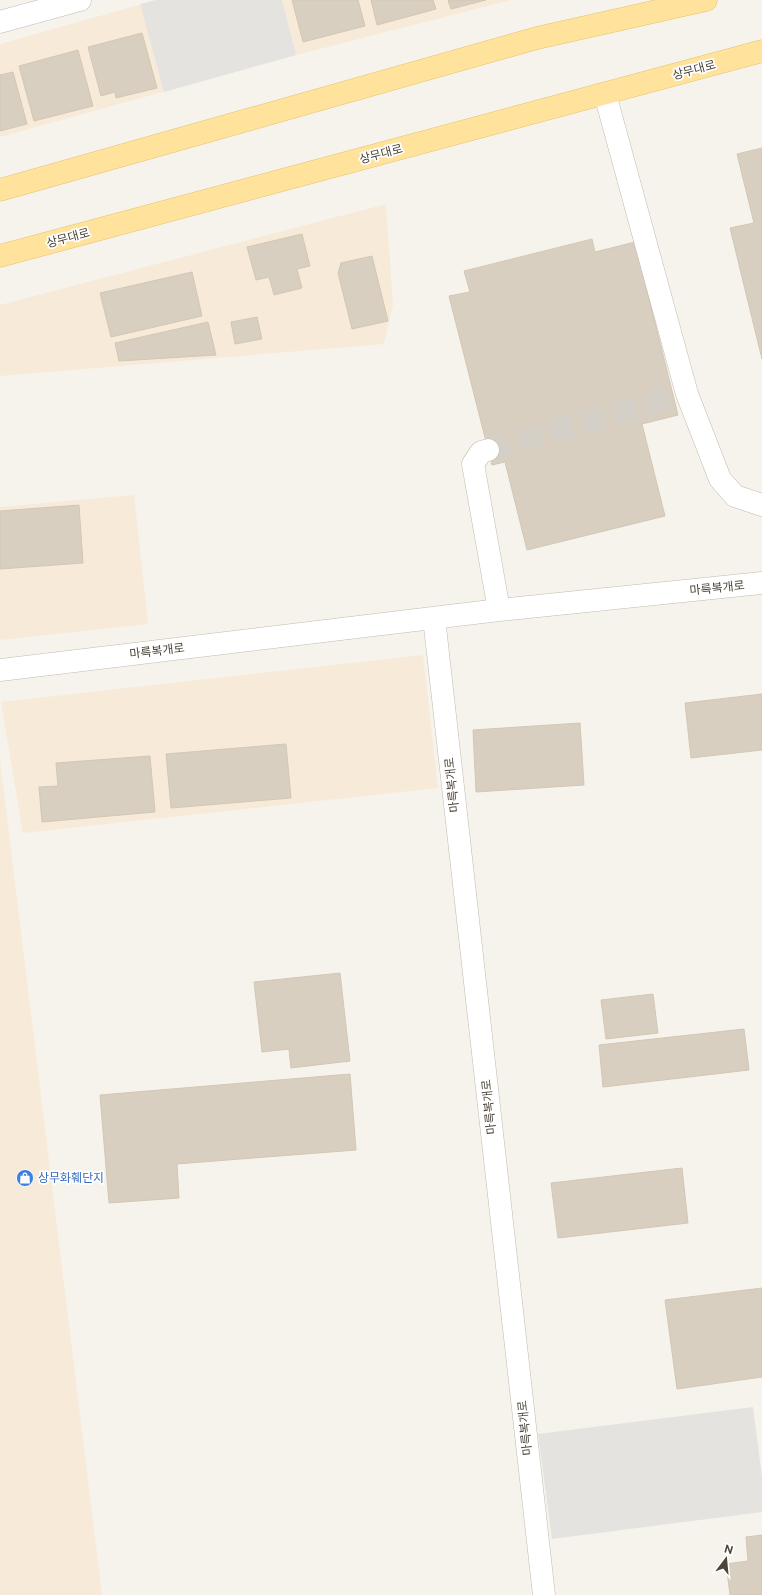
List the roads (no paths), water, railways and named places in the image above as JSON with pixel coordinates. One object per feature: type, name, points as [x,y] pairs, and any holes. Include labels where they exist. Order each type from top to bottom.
[{"type":"main road","points":[[0,190],[537,38],[706,0]]},
{"type":"main road","name":"상무대로","points":[[0,256],[762,51]]},
{"type":"street","points":[[0,22],[29,6],[80,0]]},
{"type":"street","points":[[605,94],[680,396],[720,479],[735,496],[762,505]]},
{"type":"street","points":[[488,450],[481,452],[473,464],[499,610]]},
{"type":"street","name":"마륵복개로","points":[[0,670],[499,610],[762,584]]},
{"type":"street","name":"마륵복개로","points":[[434,618],[544,1595]]},
{"type":"tunnel","points":[[488,450],[674,397]]},
{"type":"place","name":"상무화훼단지","points":[[25,1178]]}]
